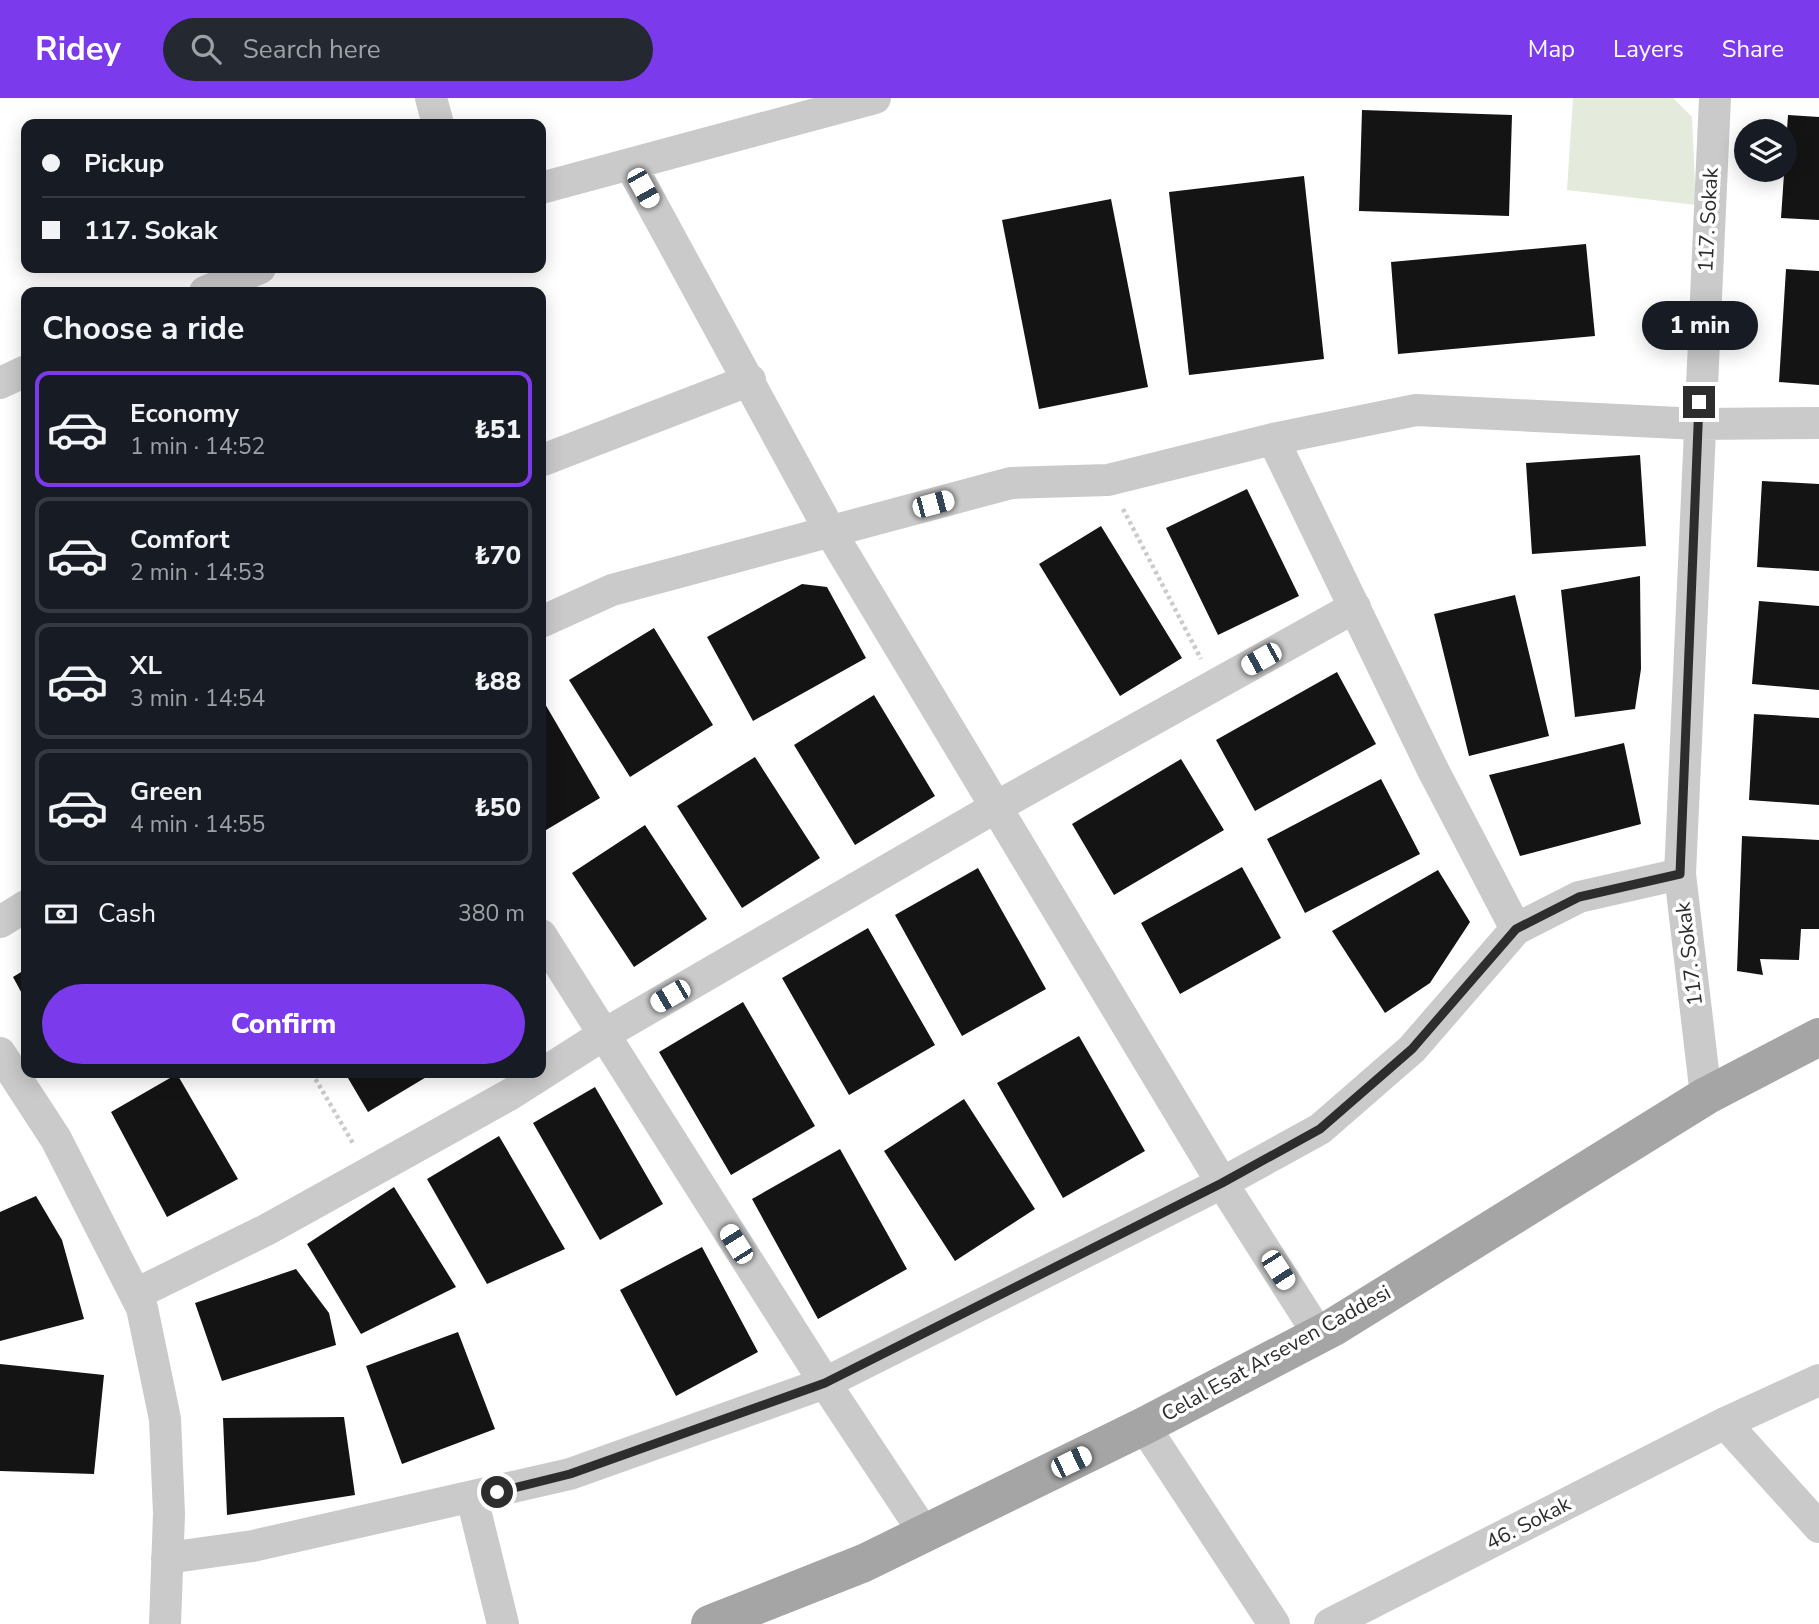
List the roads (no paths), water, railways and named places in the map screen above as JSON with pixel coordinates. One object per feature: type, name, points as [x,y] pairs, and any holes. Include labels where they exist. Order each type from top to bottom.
[{"type":"main road","name":"Celal Esat Arseven Caddesi","points":[[710,1624],[785,1596],[925,1534],[1144,1426],[1319,1335],[1706,1096],[1819,1037]]},
{"type":"street","points":[[431,98],[437,119]]},
{"type":"street","points":[[546,187],[875,98]]},
{"type":"street","name":"117. Sokak","points":[[1706,1096],[1680,874],[1698,424],[1715,98]]},
{"type":"street","points":[[630,164],[830,531],[1222,1183],[1319,1335]]},
{"type":"street","points":[[216,287],[249,273]]},
{"type":"street","points":[[0,383],[21,373]]},
{"type":"street","points":[[546,459],[750,380]]},
{"type":"street","points":[[546,620],[612,590],[1011,483],[1108,480],[1273,439],[1416,410],[1698,424],[1819,423]]},
{"type":"street","points":[[1273,439],[1432,768],[1516,929]]},
{"type":"street","points":[[546,1071],[603,1035],[996,807],[1354,607]]},
{"type":"street","points":[[167,1558],[253,1546],[570,1474],[825,1383],[1222,1183],[1320,1129],[1412,1049],[1516,929],[1579,897],[1680,874]]},
{"type":"street","points":[[0,922],[21,909]]},
{"type":"street","points":[[546,943],[825,1383],[925,1534]]},
{"type":"street","points":[[0,1053],[56,1139],[142,1308],[165,1419],[169,1514],[165,1624]]},
{"type":"street","points":[[136,1294],[266,1230],[536,1078]]},
{"type":"street","name":"46. Sokak","points":[[1330,1624],[1725,1423],[1819,1380]]},
{"type":"street","points":[[1725,1423],[1819,1527]]},
{"type":"street","points":[[1144,1426],[1274,1624]]},
{"type":"street","points":[[472,1498],[503,1624]]}]
